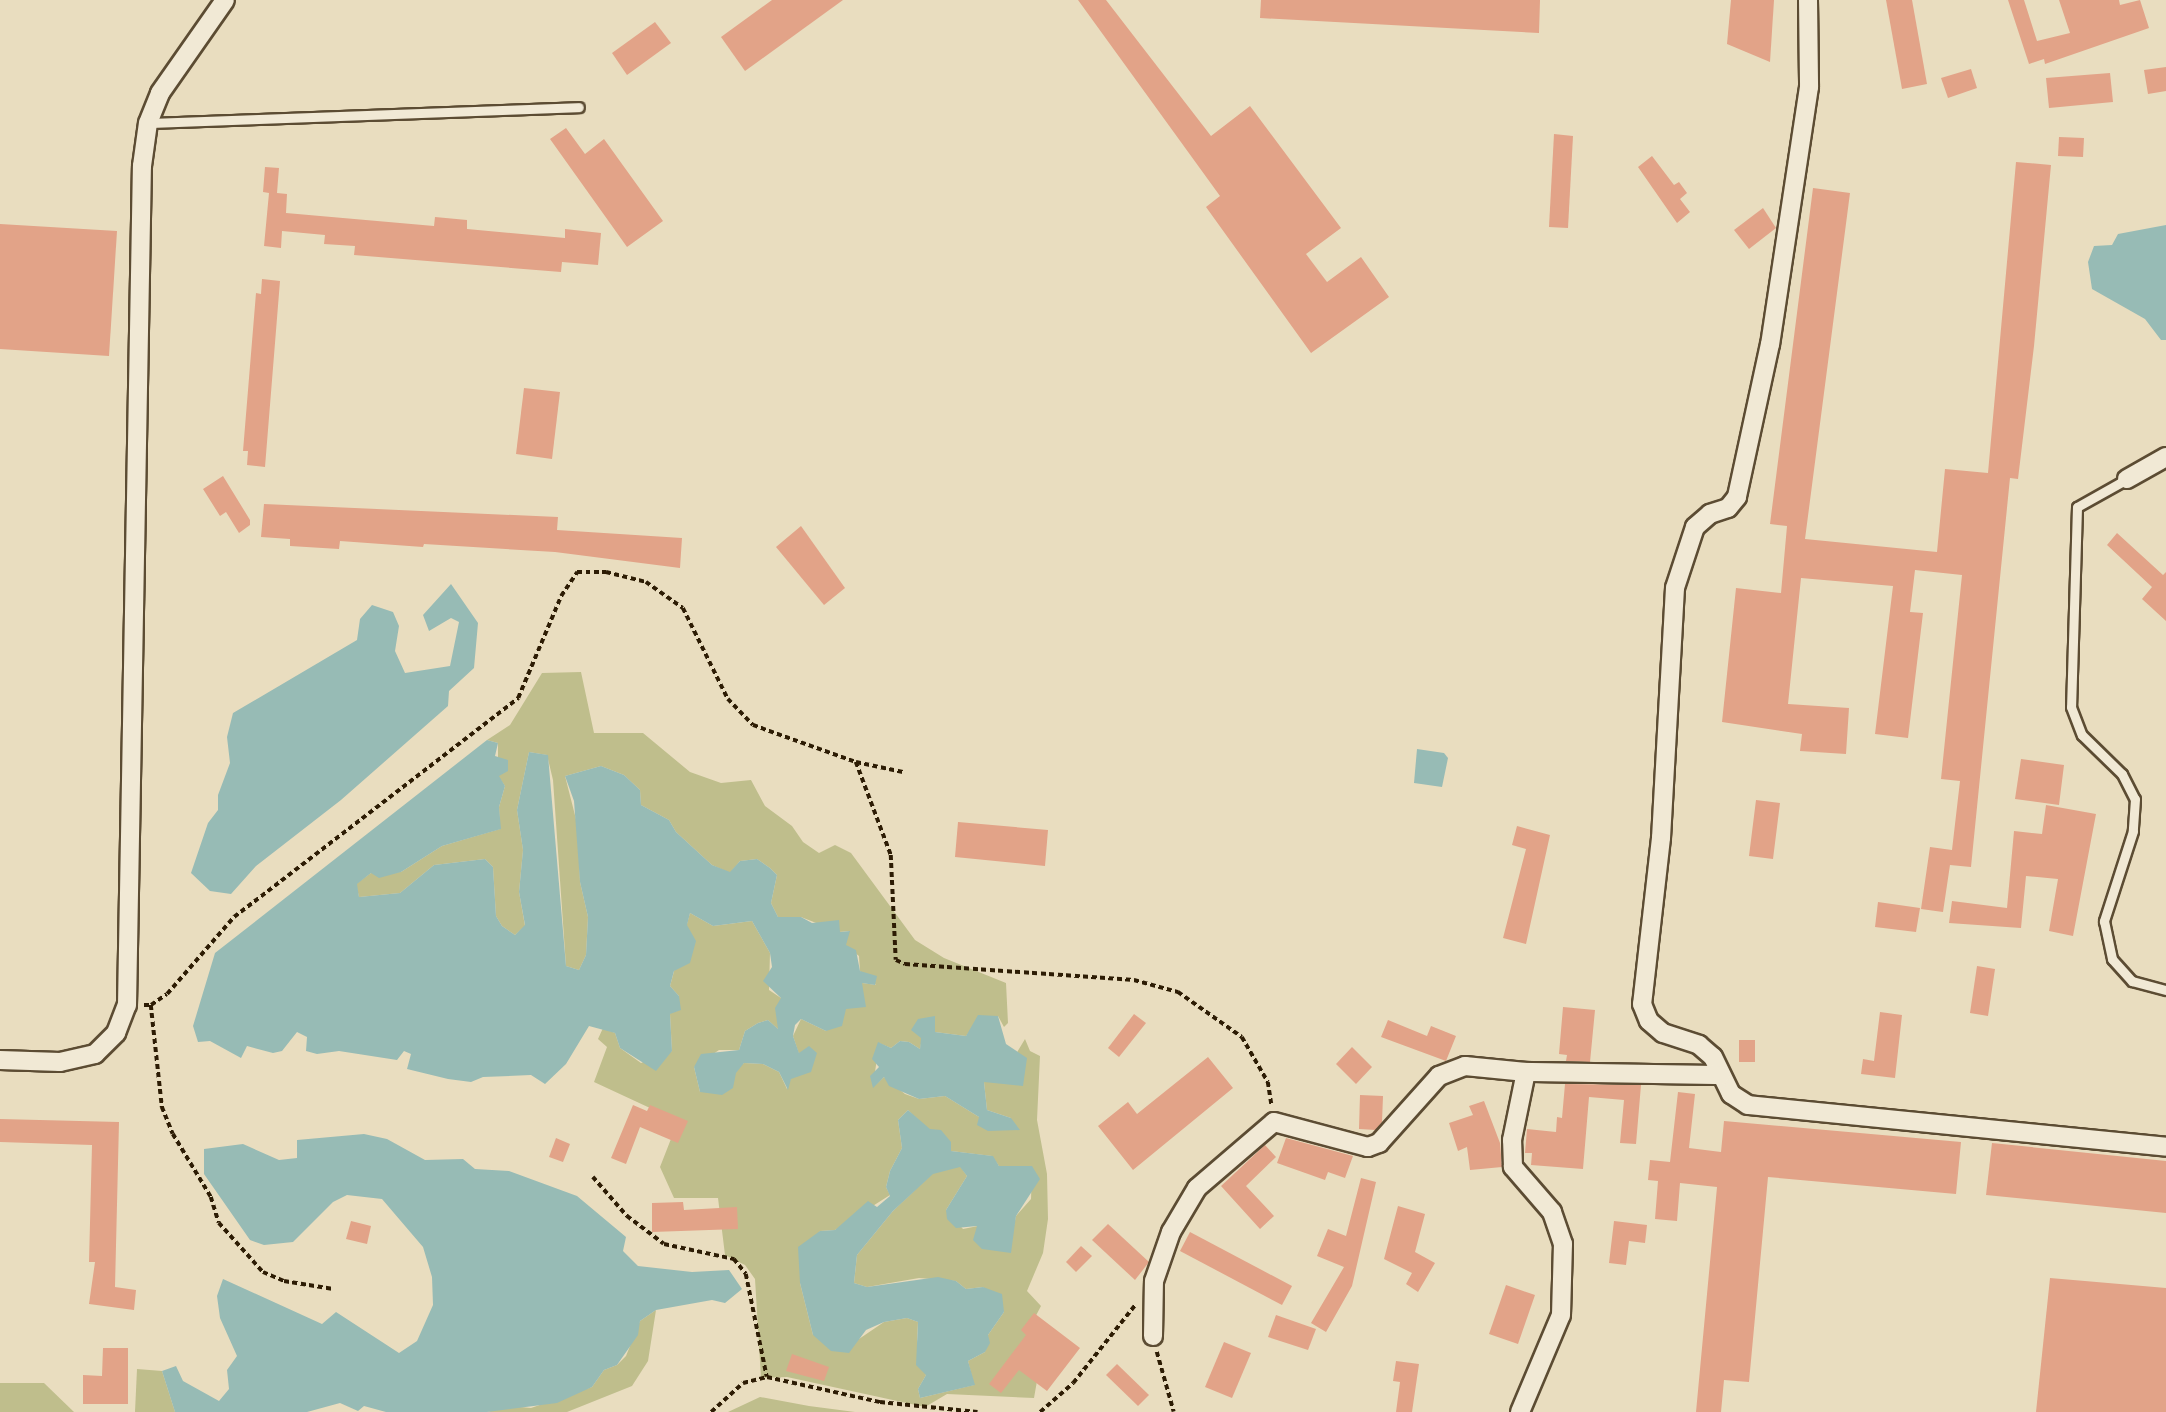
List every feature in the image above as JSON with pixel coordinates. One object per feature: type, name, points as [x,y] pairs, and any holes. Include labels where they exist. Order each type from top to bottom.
[{"type":"street","points":[[0,1060],[60,1062],[95,1054],[116,1033],[127,1005],[142,166],[148,123],[160,93],[225,0]]},
{"type":"street","points":[[1808,0],[1809,88],[1770,344],[1737,497],[1728,508],[1710,514],[1695,527],[1675,588],[1661,838],[1642,1004],[1649,1021],[1663,1033],[1699,1045],[1713,1058],[1731,1094],[1748,1105],[2166,1146]]},
{"type":"street","points":[[2127,479],[2166,457]]},
{"type":"street","points":[[1153,1336],[1154,1281],[1171,1232],[1197,1188],[1274,1122],[1368,1147],[1379,1143],[1450,1069],[1465,1066],[1526,1072],[1721,1075]]},
{"type":"street","points":[[1520,1412],[1560,1315],[1563,1244],[1552,1212],[1513,1167],[1512,1140],[1526,1072]]},
{"type":"lane","points":[[148,123],[579,107]]},
{"type":"lane","points":[[2127,479],[2077,507],[2071,707],[2082,735],[2122,774],[2135,799],[2133,831],[2104,920],[2112,959],[2132,981],[2166,990]]},
{"type":"path","points":[[127,1005],[152,1005],[234,917],[517,698],[561,596],[577,572],[606,572],[646,582],[683,608],[728,699],[753,725],[856,762],[903,772]]},
{"type":"path","points":[[856,762],[891,855],[897,960],[905,964],[1134,980],[1178,992],[1226,1024],[1257,1058],[1268,1082],[1274,1122]]},
{"type":"path","points":[[152,1005],[162,1107],[173,1134],[211,1197],[219,1223],[264,1272],[284,1282],[333,1289]]},
{"type":"path","points":[[593,1177],[627,1216],[663,1244],[734,1259],[740,1266],[753,1298],[767,1377]]},
{"type":"path","points":[[1041,1412],[1073,1383],[1154,1281]]},
{"type":"path","points":[[1153,1336],[1174,1412]]},
{"type":"path","points":[[711,1412],[743,1383],[767,1377],[880,1402],[977,1412]]},
{"type":"shaded area","points":[[581,672],[594,733],[643,733],[690,772],[721,783],[751,780],[765,806],[792,826],[803,842],[819,853],[835,845],[851,853],[915,940],[944,958],[1006,983],[1008,1023],[1004,1027],[998,1016],[973,1027],[966,1036],[935,1032],[922,1038],[920,1049],[909,1042],[900,1041],[891,1048],[879,1043],[873,1087],[884,1077],[905,1094],[919,1099],[945,1096],[979,1117],[1011,1118],[987,1110],[984,1082],[1000,1081],[1025,1039],[1030,1051],[1040,1056],[1037,1120],[1047,1174],[1048,1219],[1043,1253],[1027,1291],[1041,1306],[1031,1325],[1043,1347],[1034,1398],[947,1394],[925,1407],[787,1377],[761,1378],[755,1279],[745,1265],[725,1255],[718,1198],[674,1198],[660,1167],[678,1121],[594,1082],[607,1047],[598,1039],[603,1028],[615,1033],[620,1048],[641,1063],[672,1051],[670,1014],[679,996],[670,986],[690,913],[713,926],[752,921],[770,953],[769,990],[781,998],[779,1030],[768,1020],[758,1023],[745,1031],[739,1050],[719,1050],[694,1067],[700,1092],[744,1063],[763,1064],[779,1072],[787,1089],[799,1054],[793,1036],[801,1019],[826,1031],[862,983],[876,985],[860,971],[859,956],[845,945],[849,931],[839,932],[801,917],[778,917],[771,903],[777,875],[770,868],[757,859],[740,861],[730,873],[712,865],[676,832],[669,820],[641,805],[640,790],[624,775],[601,766],[565,776],[578,827],[580,882],[588,917],[586,955],[579,970],[566,966],[553,780],[547,755],[529,752],[517,810],[523,850],[519,892],[525,926],[515,935],[502,926],[496,916],[493,867],[485,859],[434,865],[400,893],[359,897],[356,884],[371,873],[401,872],[442,846],[500,829],[499,807],[505,786],[498,776],[498,743],[487,740],[510,725],[542,673]],"holes":[[[908,1110],[951,1151],[992,1156],[999,1166],[1032,1166],[1031,1199],[1016,1216],[1012,1235],[978,1226],[963,1229],[946,1210],[967,1176],[960,1166],[933,1173],[893,1211],[857,1255],[854,1283],[867,1287],[919,1278],[956,1281],[966,1289],[983,1287],[1004,1312],[988,1335],[985,1352],[968,1361],[974,1385],[920,1398],[918,1389],[926,1375],[917,1340],[918,1322],[907,1318],[884,1322],[859,1339],[813,1335],[800,1283],[820,1231],[835,1230],[890,1195],[886,1187],[890,1171],[902,1148],[898,1120]]]},
{"type":"shaded area","points":[[656,1310],[648,1361],[632,1386],[567,1412],[487,1412],[510,1406],[531,1408],[592,1387],[604,1370],[617,1365],[626,1356],[640,1321]]},
{"type":"shaded area","points":[[137,1369],[162,1371],[175,1412],[135,1412]]},
{"type":"shaded area","points":[[0,1383],[44,1383],[74,1412],[0,1412]]},
{"type":"shaded area","points":[[760,1397],[809,1406],[855,1412],[728,1412]]},
{"type":"water","points":[[2166,225],[2166,340],[2161,340],[2145,319],[2092,289],[2088,262],[2094,246],[2112,245],[2118,234]]},
{"type":"water","points":[[451,584],[478,623],[474,668],[449,691],[448,706],[341,800],[256,866],[231,894],[210,891],[191,873],[208,823],[218,810],[218,795],[230,763],[227,737],[233,713],[357,640],[360,619],[372,605],[393,612],[399,626],[395,651],[405,673],[450,666],[459,622],[451,618],[429,631],[423,615]]},
{"type":"water","points":[[487,740],[498,743],[495,756],[508,760],[508,771],[499,776],[505,786],[499,807],[501,829],[442,846],[401,872],[379,878],[371,873],[357,884],[359,897],[400,893],[434,865],[485,859],[493,867],[496,916],[502,926],[515,935],[525,925],[519,892],[523,850],[517,810],[529,752],[548,755],[566,966],[579,970],[586,955],[588,917],[580,882],[574,801],[565,776],[601,766],[624,775],[640,790],[641,805],[669,820],[676,832],[712,865],[730,872],[740,861],[757,859],[770,868],[777,875],[771,903],[778,917],[801,917],[812,923],[839,920],[840,932],[850,931],[846,945],[856,950],[860,971],[877,976],[875,985],[862,983],[866,1007],[846,1009],[842,1026],[826,1031],[801,1019],[795,1025],[793,1036],[799,1053],[809,1046],[817,1053],[811,1072],[791,1079],[788,1090],[779,1072],[763,1064],[744,1063],[736,1073],[733,1088],[722,1095],[700,1092],[694,1067],[701,1054],[739,1050],[745,1031],[758,1023],[768,1020],[778,1029],[775,1008],[781,998],[763,981],[772,967],[770,953],[752,921],[713,926],[690,913],[687,925],[696,941],[690,963],[674,971],[670,986],[679,996],[681,1010],[670,1014],[672,1051],[656,1071],[620,1048],[615,1033],[589,1026],[566,1064],[545,1084],[531,1075],[483,1077],[471,1082],[448,1079],[407,1069],[411,1054],[404,1051],[397,1060],[339,1051],[317,1054],[306,1051],[307,1037],[297,1032],[282,1051],[273,1053],[247,1046],[241,1058],[210,1041],[198,1042],[193,1026],[215,953]]},
{"type":"water","points":[[1417,749],[1444,753],[1448,758],[1442,787],[1414,783]]},
{"type":"water","points":[[978,1015],[998,1016],[1006,1044],[1027,1058],[1023,1086],[984,1082],[987,1110],[1011,1118],[1020,1130],[988,1131],[977,1125],[979,1117],[945,1096],[919,1099],[889,1086],[884,1077],[873,1088],[870,1076],[879,1067],[872,1059],[878,1042],[891,1048],[900,1041],[909,1042],[920,1049],[921,1038],[911,1030],[918,1019],[935,1016],[935,1032],[966,1036]]},
{"type":"water","points":[[908,1110],[930,1129],[941,1130],[951,1142],[951,1151],[993,1156],[999,1166],[1032,1166],[1040,1179],[1016,1216],[1011,1253],[982,1249],[973,1240],[977,1226],[956,1228],[947,1219],[946,1210],[967,1176],[960,1167],[933,1174],[893,1211],[857,1255],[854,1283],[867,1287],[938,1277],[956,1281],[966,1289],[983,1287],[1002,1294],[1004,1312],[988,1335],[990,1343],[985,1352],[968,1361],[975,1385],[920,1398],[918,1389],[926,1375],[916,1365],[918,1322],[907,1318],[884,1322],[866,1330],[849,1353],[831,1351],[813,1335],[800,1283],[798,1247],[820,1231],[835,1230],[868,1201],[877,1207],[890,1196],[886,1187],[890,1171],[902,1148],[898,1120]]},
{"type":"water","points":[[364,1134],[387,1139],[425,1160],[463,1159],[475,1169],[509,1171],[577,1196],[626,1237],[623,1251],[638,1266],[692,1272],[729,1270],[742,1289],[725,1303],[712,1300],[656,1310],[640,1321],[638,1335],[617,1365],[604,1370],[592,1387],[557,1403],[487,1412],[386,1412],[364,1406],[358,1411],[340,1403],[307,1412],[175,1412],[162,1371],[176,1366],[183,1381],[219,1401],[229,1389],[227,1370],[237,1356],[220,1318],[217,1296],[223,1279],[322,1324],[336,1312],[399,1353],[417,1341],[433,1305],[432,1277],[423,1247],[382,1199],[347,1195],[333,1202],[293,1242],[264,1245],[250,1240],[204,1174],[204,1149],[243,1144],[279,1160],[297,1158],[297,1140]]},
{"type":"building","points":[[772,0],[843,0],[745,71],[721,37]]},
{"type":"building","points":[[1078,0],[1106,0],[1211,136],[1250,106],[1341,228],[1306,254],[1327,282],[1361,257],[1389,297],[1311,353],[1206,207],[1220,196]]},
{"type":"building","points":[[1261,0],[1540,0],[1539,33],[1260,18]]},
{"type":"building","points":[[1731,0],[1774,0],[1770,62],[1727,44]]},
{"type":"building","points":[[1886,0],[1912,0],[1927,84],[1902,89]]},
{"type":"building","points":[[2008,0],[2024,0],[2037,41],[2070,33],[2059,0],[2119,0],[2120,5],[2140,0],[2149,28],[2045,64],[2044,59],[2029,64]]},
{"type":"building","points":[[655,22],[671,43],[627,75],[612,53]]},
{"type":"building","points":[[2166,67],[2166,91],[2148,94],[2144,70]]},
{"type":"building","points":[[1971,69],[1977,88],[1948,98],[1941,78]]},
{"type":"building","points":[[2110,73],[2113,102],[2049,108],[2046,78]]},
{"type":"building","points":[[566,128],[585,154],[604,139],[663,221],[627,247],[550,139]]},
{"type":"building","points":[[1554,134],[1573,136],[1568,228],[1549,227]]},
{"type":"building","points":[[2059,137],[2084,138],[2083,157],[2058,156]]},
{"type":"building","points":[[1652,156],[1674,185],[1679,182],[1687,193],[1680,199],[1690,212],[1677,223],[1638,167]]},
{"type":"building","points":[[2016,162],[2051,165],[2034,346],[2018,479],[2010,478],[1971,867],[1950,865],[1943,912],[1921,909],[1930,847],[1952,850],[1960,781],[1941,779],[1962,575],[1915,570],[1910,612],[1923,613],[1908,738],[1875,734],[1893,586],[1801,578],[1788,704],[1849,708],[1846,754],[1800,751],[1802,734],[1722,722],[1736,588],[1781,593],[1787,526],[1770,524],[1813,188],[1850,193],[1805,539],[1937,552],[1945,469],[1988,473]]},
{"type":"building","points":[[265,167],[279,168],[277,193],[287,194],[286,213],[434,226],[435,217],[467,220],[467,229],[565,238],[565,229],[601,233],[598,265],[562,262],[561,272],[354,255],[355,246],[324,244],[325,235],[282,231],[281,248],[264,246],[269,193],[263,192]]},
{"type":"building","points":[[1763,208],[1776,228],[1749,249],[1734,230]]},
{"type":"building","points":[[0,224],[117,231],[109,356],[0,349]]},
{"type":"building","points":[[262,279],[280,281],[265,467],[247,465],[248,451],[243,451],[256,293],[261,294]]},
{"type":"building","points":[[524,388],[560,392],[552,459],[516,454]]},
{"type":"building","points":[[223,476],[250,520],[250,525],[239,533],[226,512],[220,516],[203,489]]},
{"type":"building","points":[[264,504],[558,517],[557,530],[682,538],[680,568],[555,552],[424,544],[423,547],[340,541],[339,549],[290,546],[290,539],[261,537]]},
{"type":"building","points":[[801,526],[845,588],[824,605],[776,547]]},
{"type":"building","points":[[2117,533],[2163,575],[2166,572],[2166,621],[2142,599],[2152,587],[2107,545]]},
{"type":"building","points":[[2021,759],[2064,765],[2059,805],[2015,799]]},
{"type":"building","points":[[1756,800],[1780,803],[1773,859],[1749,856]]},
{"type":"building","points":[[2046,805],[2096,814],[2073,936],[2049,931],[2058,879],[2026,876],[2021,928],[1949,923],[1952,901],[2007,908],[2014,831],[2042,834]]},
{"type":"building","points":[[958,822],[1048,830],[1045,866],[955,857]]},
{"type":"building","points":[[1517,826],[1550,835],[1526,944],[1503,938],[1526,849],[1512,845]]},
{"type":"building","points":[[1878,902],[1920,908],[1916,932],[1875,927]]},
{"type":"building","points":[[1977,966],[1995,969],[1988,1016],[1970,1013]]},
{"type":"building","points":[[1563,1007],[1595,1010],[1590,1062],[1566,1061],[1567,1055],[1559,1054]]},
{"type":"building","points":[[1880,1012],[1902,1015],[1895,1078],[1861,1074],[1863,1059],[1874,1061]]},
{"type":"building","points":[[1134,1014],[1146,1023],[1119,1057],[1108,1048]]},
{"type":"building","points":[[1388,1020],[1427,1036],[1431,1026],[1456,1036],[1446,1061],[1381,1037]]},
{"type":"building","points":[[1739,1040],[1755,1040],[1755,1062],[1739,1062]]},
{"type":"building","points":[[1352,1047],[1372,1067],[1356,1084],[1336,1064]]},
{"type":"building","points":[[1208,1057],[1233,1088],[1133,1170],[1098,1126],[1128,1102],[1137,1114]]},
{"type":"building","points":[[1565,1084],[1641,1085],[1636,1144],[1620,1143],[1624,1100],[1589,1097],[1583,1169],[1531,1165],[1532,1153],[1525,1153],[1527,1129],[1556,1132],[1557,1117],[1562,1118]]},
{"type":"building","points":[[1678,1092],[1695,1094],[1689,1148],[1721,1152],[1724,1121],[1961,1142],[1956,1194],[1768,1177],[1749,1382],[1724,1380],[1721,1412],[1696,1412],[1717,1187],[1680,1183],[1677,1221],[1655,1219],[1658,1181],[1648,1180],[1650,1160],[1670,1162]]},
{"type":"building","points":[[1360,1095],[1383,1096],[1382,1122],[1376,1130],[1359,1129]]},
{"type":"building","points":[[1484,1101],[1500,1143],[1502,1167],[1470,1170],[1467,1147],[1458,1151],[1449,1123],[1473,1115],[1469,1106]]},
{"type":"building","points":[[633,1105],[647,1111],[650,1105],[688,1121],[678,1143],[640,1127],[626,1164],[611,1158]]},
{"type":"building","points":[[0,1119],[119,1122],[115,1287],[136,1290],[134,1310],[89,1304],[95,1262],[89,1262],[92,1145],[0,1142]]},
{"type":"building","points":[[556,1138],[570,1144],[563,1162],[549,1157]]},
{"type":"building","points":[[1286,1138],[1353,1156],[1345,1178],[1328,1172],[1325,1180],[1277,1163]]},
{"type":"building","points":[[1992,1143],[2166,1161],[2166,1213],[1986,1195]]},
{"type":"building","points":[[1265,1145],[1276,1157],[1246,1186],[1274,1216],[1260,1229],[1221,1186]]},
{"type":"building","points":[[1361,1178],[1376,1182],[1352,1286],[1326,1332],[1311,1323],[1344,1267],[1317,1256],[1328,1229],[1346,1236]]},
{"type":"building","points":[[683,1202],[684,1210],[737,1207],[738,1229],[652,1232],[652,1203]]},
{"type":"building","points":[[1398,1206],[1425,1214],[1415,1252],[1435,1263],[1418,1292],[1406,1284],[1412,1273],[1384,1259]]},
{"type":"building","points":[[351,1221],[371,1226],[367,1244],[346,1239]]},
{"type":"building","points":[[1614,1221],[1647,1225],[1645,1243],[1629,1241],[1626,1265],[1609,1263]]},
{"type":"building","points":[[1108,1224],[1149,1262],[1135,1280],[1092,1240]]},
{"type":"building","points":[[1190,1232],[1292,1286],[1282,1305],[1180,1251]]},
{"type":"building","points":[[1081,1246],[1092,1256],[1076,1272],[1066,1262]]},
{"type":"building","points":[[2050,1278],[2166,1288],[2166,1412],[2036,1412]]},
{"type":"building","points":[[1506,1285],[1535,1295],[1518,1344],[1489,1334]]},
{"type":"building","points":[[1034,1313],[1080,1348],[1047,1391],[1019,1370],[1001,1393],[989,1384],[1026,1335],[1021,1330]]},
{"type":"building","points":[[1276,1315],[1316,1329],[1308,1350],[1268,1337]]},
{"type":"building","points":[[1224,1342],[1251,1353],[1232,1398],[1205,1387]]},
{"type":"building","points":[[103,1348],[128,1348],[128,1404],[83,1404],[83,1375],[102,1376]]},
{"type":"building","points":[[792,1354],[829,1367],[824,1381],[786,1371]]},
{"type":"building","points":[[1396,1361],[1419,1364],[1412,1412],[1396,1412],[1400,1382],[1393,1381]]},
{"type":"building","points":[[1117,1364],[1149,1395],[1138,1406],[1106,1375]]}]
